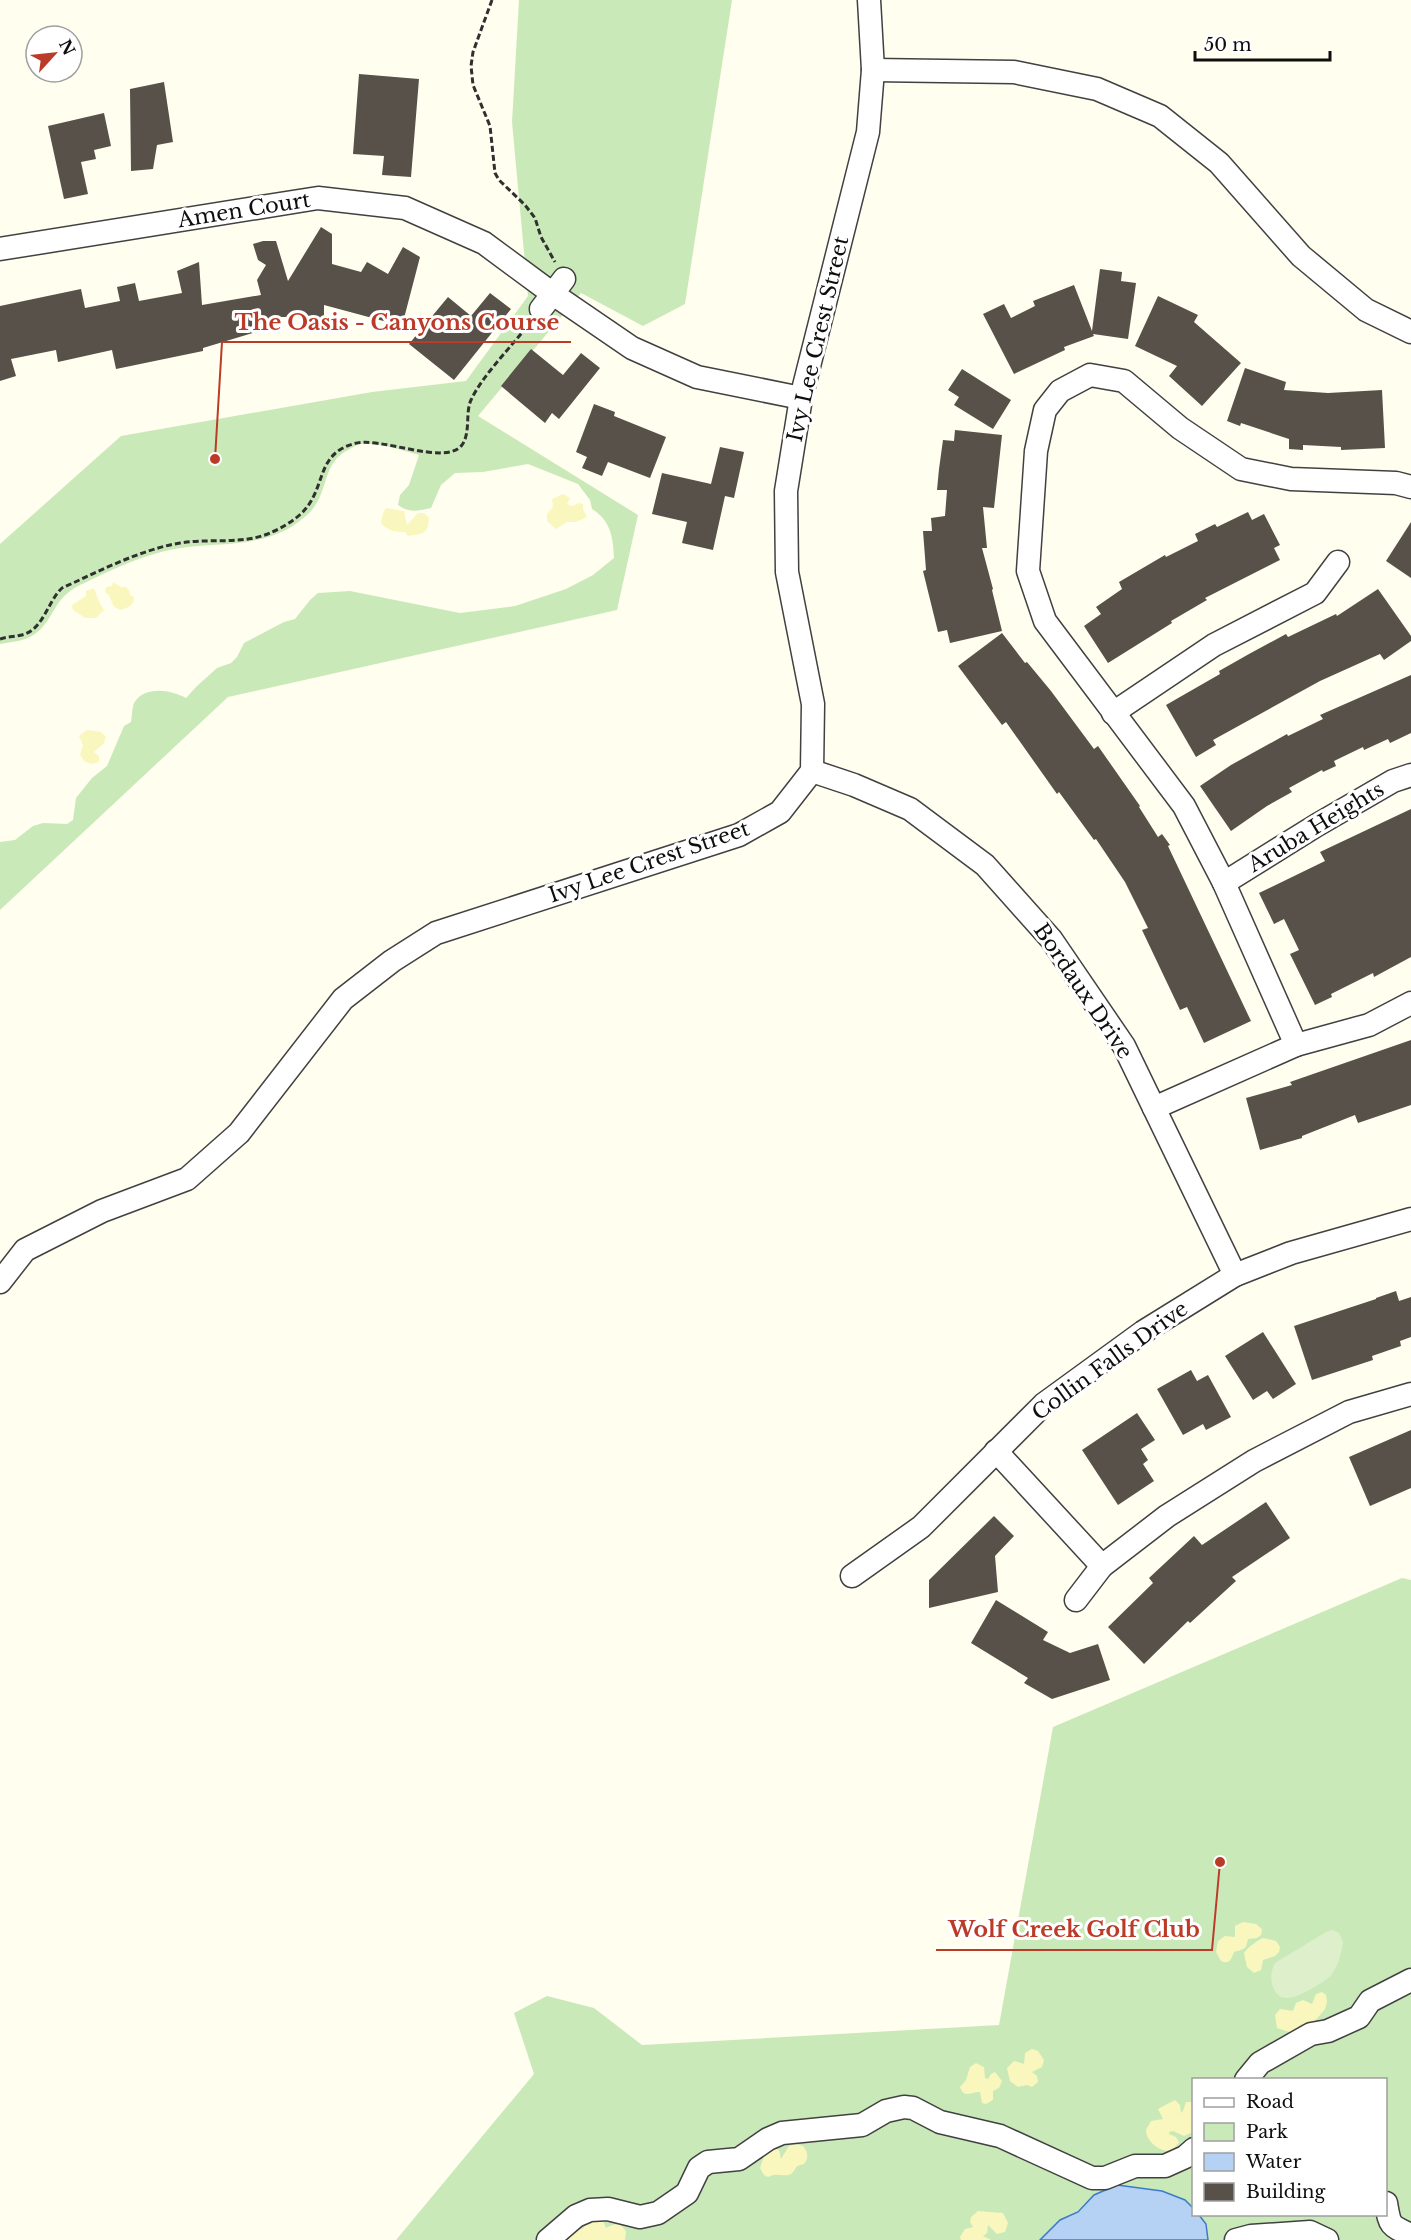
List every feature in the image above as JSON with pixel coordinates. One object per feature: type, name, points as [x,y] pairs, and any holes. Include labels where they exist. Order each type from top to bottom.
[{"type":"street","name":"Ivy Lee Crest Street","points":[[0,1282],[26,1250],[102,1211],[187,1179],[239,1132],[343,999],[392,961],[436,933],[740,835],[780,812],[812,771],[813,704],[787,572],[786,491],[801,398],[868,132],[873,70],[869,0]]},
{"type":"street","points":[[873,70],[1014,72],[1097,89],[1160,116],[1219,163],[1301,256],[1366,310],[1411,332]]},
{"type":"street","name":"Amen Court","points":[[0,249],[318,198],[405,208],[484,243],[632,348],[697,377],[801,398]]},
{"type":"street","points":[[1296,1045],[1224,883],[1184,806],[1045,621],[1028,571],[1036,451],[1045,410],[1060,391],[1090,375],[1124,381],[1180,428],[1241,469],[1291,479],[1396,483],[1411,487]]},
{"type":"street","points":[[1113,713],[1214,645],[1315,593],[1338,562]]},
{"type":"street","name":"Bordaux Drive","points":[[812,771],[854,785],[910,809],[985,865],[1051,939],[1124,1046],[1235,1275]]},
{"type":"street","name":"Aruba Heights","points":[[1224,883],[1393,781],[1411,775]]},
{"type":"street","points":[[1154,1108],[1296,1045],[1369,1025],[1411,1003]]},
{"type":"street","name":"Collin Falls Drive","points":[[852,1576],[921,1527],[1044,1404],[1143,1332],[1235,1275],[1291,1253],[1411,1219]]},
{"type":"street","points":[[1076,1600],[1102,1566],[1167,1516],[1254,1461],[1348,1412],[1411,1394]]},
{"type":"street","points":[[996,1451],[1102,1566]]},
{"type":"street","points":[[1247,2078],[1260,2063],[1311,2034],[1328,2031],[1359,2017],[1370,2001],[1411,1980]]},
{"type":"street","points":[[548,2240],[576,2216],[590,2210],[608,2209],[640,2217],[658,2213],[687,2193],[699,2168],[703,2165],[708,2162],[739,2158],[782,2133],[862,2125],[898,2107],[913,2108],[951,2125],[1000,2136],[1092,2178],[1105,2178],[1135,2166],[1165,2166],[1185,2157],[1192,2151]]},
{"type":"street","points":[[1387,2216],[1394,2227],[1411,2238]]},
{"type":"street","points":[[1236,2240],[1251,2236],[1310,2232],[1328,2240]]},
{"type":"path","points":[[0,639],[25,634],[37,625],[54,595],[62,588],[153,549],[183,543],[256,538],[271,533],[293,520],[307,508],[329,458],[351,444],[365,441],[383,443],[418,452],[455,451],[463,444],[470,402],[482,383],[553,294],[561,269],[541,237],[535,218],[495,173],[490,126],[473,85],[471,66],[479,32],[492,0]]},
{"type":"green space","points":[[519,0],[732,0],[685,304],[643,326],[581,293],[478,416],[638,515],[617,610],[228,697],[0,910],[0,842],[15,840],[33,826],[43,823],[67,824],[73,820],[76,798],[92,778],[107,766],[124,726],[131,722],[133,705],[139,697],[151,691],[166,691],[186,698],[217,668],[231,663],[244,643],[284,622],[295,619],[318,593],[350,591],[460,613],[515,606],[566,589],[593,575],[614,558],[610,530],[603,519],[592,509],[590,500],[578,484],[528,464],[483,472],[455,473],[441,485],[431,508],[410,510],[398,505],[400,495],[409,485],[419,455],[382,445],[360,444],[348,450],[334,462],[317,503],[309,513],[289,528],[259,540],[174,549],[126,564],[71,591],[35,634],[23,640],[0,644],[0,544],[121,436],[372,392],[466,381],[528,296],[512,122]]},
{"type":"green space","points":[[1402,1578],[1411,1580],[1411,2240],[396,2240],[534,2074],[514,2013],[547,1996],[594,2008],[642,2045],[999,2025],[1053,1727]]},
{"type":"green space","points":[[1333,1930],[1339,1933],[1343,1942],[1332,1974],[1322,1983],[1299,1995],[1284,1998],[1276,1993],[1271,1981],[1275,1963]]},
{"type":"sand","points":[[563,494],[570,498],[567,504],[573,506],[578,503],[583,504],[587,517],[576,522],[567,522],[556,529],[547,521],[547,514],[553,507],[552,499]]},
{"type":"sand","points":[[386,508],[404,511],[407,525],[418,513],[424,513],[429,518],[426,530],[408,536],[405,532],[389,529],[381,523]]},
{"type":"sand","points":[[113,582],[126,587],[130,595],[134,597],[130,606],[121,610],[114,607],[109,595],[105,592],[106,587],[112,586]]},
{"type":"sand","points":[[94,588],[104,610],[96,618],[85,618],[73,610],[72,605],[86,596],[86,591]]},
{"type":"sand","points":[[87,730],[101,732],[106,737],[104,743],[94,752],[99,756],[99,762],[93,764],[85,762],[80,755],[83,745],[79,736]]},
{"type":"sand","points":[[1243,1922],[1256,1924],[1262,1929],[1261,1935],[1248,1939],[1245,1947],[1234,1952],[1228,1962],[1221,1961],[1216,1952],[1218,1941],[1225,1936],[1235,1937],[1235,1926]]},
{"type":"sand","points":[[1263,1938],[1276,1941],[1280,1947],[1279,1952],[1263,1960],[1261,1970],[1254,1973],[1247,1967],[1244,1953]]},
{"type":"sand","points":[[1322,1992],[1326,1995],[1327,2002],[1325,2009],[1315,2021],[1300,2025],[1292,2033],[1277,2028],[1275,2015],[1280,2009],[1293,2011],[1296,2003],[1303,2000],[1312,2004],[1316,1994]]},
{"type":"sand","points":[[1032,2049],[1038,2051],[1044,2060],[1042,2067],[1032,2072],[1037,2076],[1038,2082],[1032,2087],[1027,2085],[1018,2087],[1010,2081],[1007,2068],[1014,2061],[1024,2064],[1025,2053]]},
{"type":"sand","points":[[976,2063],[984,2067],[985,2078],[988,2079],[995,2072],[1002,2081],[999,2088],[993,2091],[993,2100],[986,2104],[982,2103],[980,2092],[966,2094],[960,2087],[966,2080],[970,2067]]},
{"type":"sand","points":[[1175,2100],[1180,2105],[1181,2113],[1186,2102],[1192,2102],[1192,2132],[1184,2136],[1173,2131],[1169,2132],[1179,2142],[1173,2150],[1164,2150],[1155,2146],[1147,2134],[1146,2130],[1151,2121],[1163,2119],[1158,2109]]},
{"type":"sand","points":[[796,2144],[803,2146],[806,2150],[807,2157],[804,2164],[797,2166],[789,2175],[768,2177],[764,2175],[760,2168],[765,2153],[774,2148],[779,2150],[781,2159],[789,2146]]},
{"type":"sand","points":[[978,2211],[1003,2213],[1008,2223],[1005,2232],[997,2234],[988,2225],[987,2233],[983,2236],[991,2240],[961,2240],[960,2237],[965,2229],[973,2227],[970,2222],[971,2217]]},
{"type":"sand","points":[[603,2220],[606,2228],[615,2224],[622,2226],[626,2232],[625,2240],[568,2240],[575,2231],[584,2228],[586,2221]]},
{"type":"water","points":[[1117,2185],[1162,2191],[1185,2200],[1192,2207],[1192,2216],[1200,2216],[1206,2224],[1208,2240],[1040,2240],[1060,2220],[1078,2212],[1094,2195]]},
{"type":"building","points":[[359,74],[419,79],[411,177],[382,175],[384,156],[353,154]]},
{"type":"building","points":[[164,82],[173,142],[157,145],[153,169],[131,171],[130,89]]},
{"type":"building","points":[[104,113],[111,146],[94,150],[96,159],[81,162],[88,194],[64,199],[48,126]]},
{"type":"building","points":[[321,227],[332,234],[332,264],[361,272],[367,262],[388,274],[403,247],[420,257],[402,326],[324,305],[324,324],[309,324],[298,317],[281,317],[279,321],[254,320],[256,332],[203,348],[203,351],[116,369],[112,350],[58,362],[56,350],[11,359],[16,376],[0,381],[0,306],[81,289],[85,308],[120,301],[117,287],[135,283],[139,301],[182,293],[177,271],[199,262],[202,305],[261,295],[257,280],[266,265],[258,260],[253,244],[276,241],[288,281]]},
{"type":"building","points":[[1100,269],[1122,272],[1121,281],[1136,283],[1128,339],[1093,334],[1094,336],[1064,347],[1065,350],[1014,374],[983,314],[1004,304],[1011,318],[1035,306],[1033,301],[1074,285],[1092,331]]},
{"type":"building","points":[[490,293],[511,309],[454,380],[409,344],[448,297],[471,316]]},
{"type":"building","points":[[1158,296],[1198,315],[1194,322],[1241,363],[1202,406],[1169,376],[1177,366],[1135,346]]},
{"type":"building","points":[[531,349],[563,375],[581,353],[600,368],[559,419],[552,413],[545,423],[501,386]]},
{"type":"building","points":[[1245,368],[1286,382],[1284,390],[1328,393],[1382,390],[1385,448],[1341,450],[1341,447],[1303,445],[1303,450],[1289,449],[1289,439],[1241,423],[1240,426],[1227,421]]},
{"type":"building","points":[[962,369],[1011,400],[993,429],[954,405],[959,397],[948,390]]},
{"type":"building","points":[[594,404],[615,412],[614,416],[666,437],[650,478],[608,462],[602,476],[582,468],[587,457],[576,452]]},
{"type":"building","points":[[955,430],[1002,435],[994,508],[983,507],[987,548],[982,548],[1002,631],[950,643],[947,630],[938,632],[923,571],[926,570],[923,531],[932,531],[931,518],[945,516],[947,490],[937,490],[939,469],[943,440],[954,441]]},
{"type":"building","points":[[720,447],[744,452],[734,498],[725,496],[713,550],[682,543],[687,522],[652,514],[662,473],[711,484]]},
{"type":"building","points":[[1248,512],[1252,520],[1264,514],[1280,545],[1274,548],[1280,560],[1205,598],[1207,600],[1108,663],[1084,626],[1101,614],[1096,607],[1122,589],[1119,582],[1165,555],[1166,557],[1198,541],[1195,534],[1215,524],[1217,527]]},
{"type":"building","points":[[1411,522],[1411,578],[1386,561]]},
{"type":"building","points":[[1378,589],[1411,636],[1411,641],[1384,660],[1380,654],[1320,681],[1213,740],[1216,745],[1196,757],[1166,705],[1220,674],[1219,671],[1249,654],[1286,634],[1288,637],[1336,614],[1337,616]]},
{"type":"building","points":[[1002,633],[1051,691],[1094,749],[1098,746],[1140,806],[1158,837],[1162,834],[1170,845],[1168,846],[1251,1021],[1204,1043],[1187,1007],[1180,1010],[1142,930],[1148,928],[1125,882],[1096,839],[1094,840],[1059,792],[1057,794],[1006,722],[1002,725],[958,666]]},
{"type":"building","points":[[1411,675],[1411,733],[1390,743],[1388,739],[1364,750],[1363,747],[1334,761],[1336,766],[1323,772],[1322,770],[1289,788],[1292,792],[1231,831],[1200,786],[1231,765],[1287,734],[1288,736],[1323,719],[1320,715]]},
{"type":"building","points":[[1411,809],[1411,957],[1374,977],[1373,973],[1331,994],[1332,997],[1315,1005],[1290,954],[1299,950],[1284,919],[1274,924],[1259,893],[1325,861],[1320,852]]},
{"type":"building","points":[[1411,1040],[1411,1105],[1358,1123],[1355,1115],[1302,1136],[1302,1138],[1260,1150],[1246,1098],[1292,1085],[1290,1082]]},
{"type":"building","points":[[1396,1291],[1399,1301],[1411,1297],[1411,1337],[1400,1341],[1401,1346],[1372,1356],[1373,1360],[1312,1380],[1294,1326]]},
{"type":"building","points":[[1263,1332],[1296,1384],[1273,1399],[1267,1391],[1253,1400],[1225,1356]]},
{"type":"building","points":[[1191,1370],[1197,1381],[1208,1375],[1231,1417],[1206,1430],[1203,1424],[1183,1435],[1157,1389]]},
{"type":"building","points":[[1137,1413],[1155,1440],[1141,1449],[1148,1460],[1143,1464],[1154,1481],[1118,1505],[1082,1450]]},
{"type":"building","points":[[1411,1430],[1411,1488],[1370,1506],[1349,1457]]},
{"type":"building","points":[[1266,1502],[1290,1538],[1232,1577],[1236,1581],[1190,1623],[1188,1621],[1144,1664],[1108,1627],[1153,1583],[1149,1578],[1194,1536],[1202,1545]]},
{"type":"building","points":[[994,1516],[1014,1536],[995,1556],[998,1592],[929,1608],[929,1580]]},
{"type":"building","points":[[996,1600],[1048,1632],[1043,1640],[1070,1653],[1098,1644],[1110,1680],[1052,1699],[1024,1683],[1028,1678],[971,1643]]},
{"type":"place","name":"The Oasis - Canyons Course","points":[[215,459]]},
{"type":"place","name":"Wolf Creek Golf Club","points":[[1220,1862]]}]
